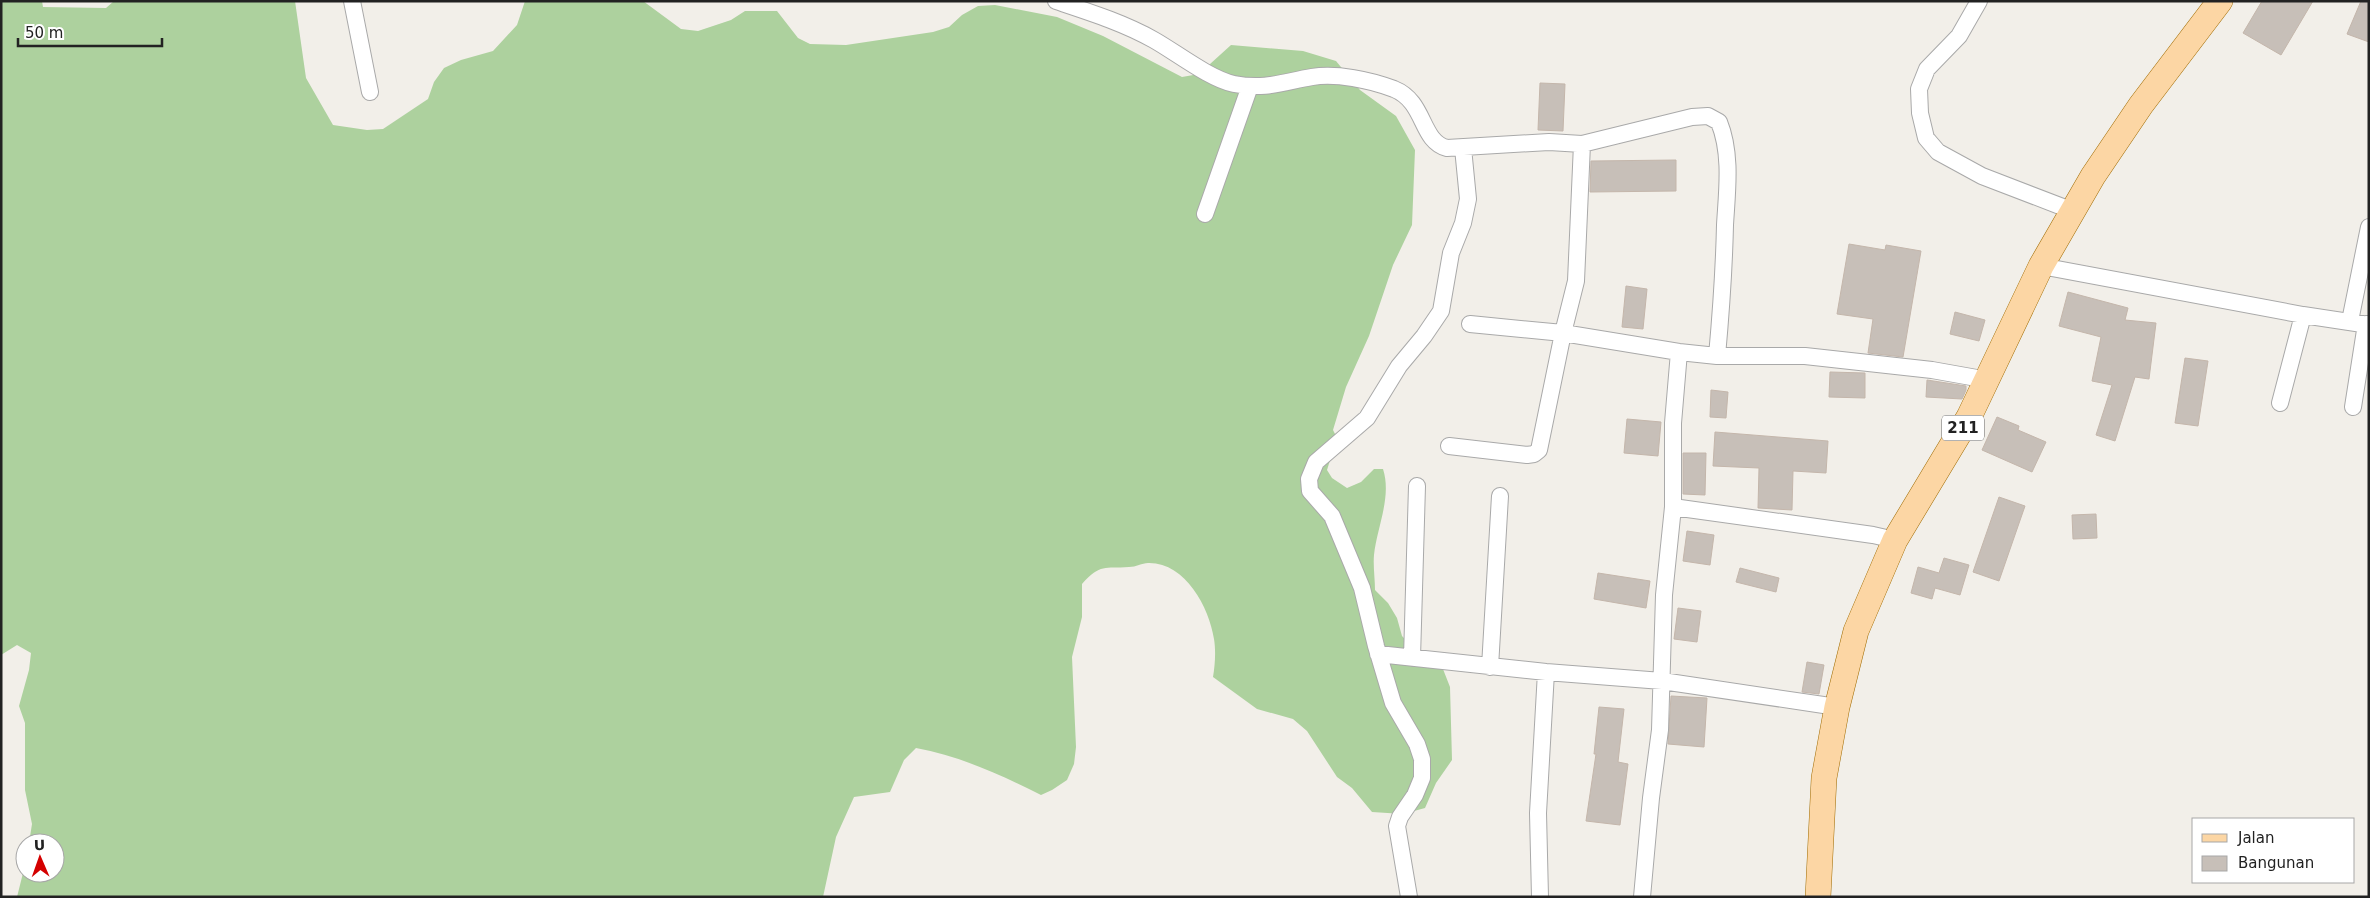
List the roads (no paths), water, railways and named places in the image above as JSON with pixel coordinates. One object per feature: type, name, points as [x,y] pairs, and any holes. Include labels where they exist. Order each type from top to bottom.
[{"type":"main road","name":"211","points":[[1818,897],[1824,778],[1837,706],[1856,631],[1895,540],[1969,417],[2042,266],[2073,211],[2141,105],[2220,1]]},
{"type":"street","points":[[352,1],[370,92]]},
{"type":"street","points":[[1056,1],[1091,13],[1145,36],[1219,79],[1250,86],[1285,84],[1312,77],[1327,76],[1378,84],[1407,96],[1416,106],[1428,133],[1439,146],[1463,148],[1549,142],[1582,144],[1692,117],[1708,116],[1720,122],[1724,134],[1728,185],[1724,278],[1717,356]]},
{"type":"street","points":[[1979,1],[1959,36],[1927,69],[1924,76],[1919,89],[1920,113],[1926,138],[1938,152],[1982,176],[2073,211]]},
{"type":"street","points":[[1205,214],[1250,86]]},
{"type":"street","points":[[1448,446],[1527,455],[1534,454],[1540,450],[1563,333],[1576,281],[1582,144]]},
{"type":"street","points":[[1409,897],[1397,826],[1422,778],[1422,759],[1417,744],[1393,703],[1378,654],[1362,588],[1332,516],[1310,491],[1308,479],[1316,462],[1367,418],[1399,366],[1424,336],[1441,311],[1451,253],[1463,223],[1468,200],[1463,148]]},
{"type":"street","points":[[2354,407],[2369,227]]},
{"type":"street","points":[[2042,266],[2303,315],[2361,323]]},
{"type":"street","points":[[2280,403],[2303,315]]},
{"type":"street","points":[[1470,324],[1563,333],[1679,352],[1717,356],[1805,356],[1932,370],[1988,380]]},
{"type":"street","points":[[1642,897],[1651,798],[1660,730],[1664,595],[1673,508],[1673,423],[1679,352]]},
{"type":"street","points":[[1412,658],[1417,486]]},
{"type":"street","points":[[1490,667],[1500,496]]},
{"type":"street","points":[[1673,508],[1873,535],[1895,540]]},
{"type":"street","points":[[1378,654],[1490,667],[1662,681],[1837,706]]},
{"type":"street","points":[[1540,897],[1538,813],[1546,672]]}]
